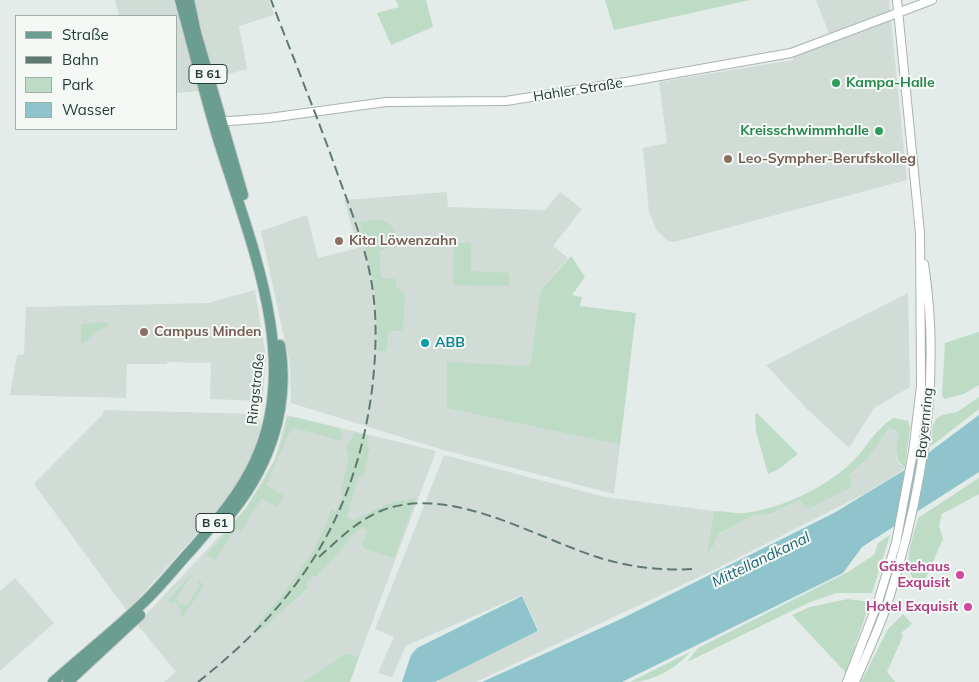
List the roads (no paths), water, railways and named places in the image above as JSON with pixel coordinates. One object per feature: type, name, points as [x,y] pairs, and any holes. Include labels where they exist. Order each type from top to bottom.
[{"type":"main road","name":"Ringstraße","points":[[68,682],[152,603],[235,510],[259,473],[276,429],[283,382],[278,331],[256,240],[180,0]]},
{"type":"main road","name":"Ringstraße","points":[[53,682],[143,603],[224,512],[251,470],[266,432],[275,369],[272,333],[249,234],[218,122],[189,0]]},
{"type":"street","name":"Bayernring","points":[[856,682],[890,595],[908,531],[924,445],[931,342],[929,299],[920,248],[896,0]]},
{"type":"street","name":"Hahler Straße","points":[[218,122],[270,118],[386,102],[521,100],[791,53],[932,0]]},
{"type":"street","name":"Bayernring","points":[[847,682],[882,590],[896,543],[914,452],[921,386],[920,248]]},
{"type":"water","name":"Mittellandkanal","points":[[979,415],[979,472],[862,547],[843,573],[622,682],[482,682],[623,618],[834,513],[908,468]]},
{"type":"water","points":[[522,596],[538,631],[435,682],[402,682],[411,655],[417,648]]},
{"type":"railway","points":[[198,682],[265,621],[293,589],[316,554],[336,518],[352,479],[364,436],[372,390],[376,325],[371,277],[367,261],[358,230],[331,156],[271,0]]},
{"type":"railway","points":[[319,557],[341,537],[374,514],[409,504],[436,504],[463,508],[491,516],[597,557],[633,566],[657,569],[694,569]]},
{"type":"place","name":"Kampa-Halle","points":[[836,83]]},
{"type":"place","name":"Kreisschwimmhalle","points":[[879,131]]},
{"type":"place","name":"Leo-Sympher-Berufskolleg","points":[[728,159]]},
{"type":"place","name":"Kita Löwenzahn","points":[[339,241]]},
{"type":"place","name":"Campus Minden","points":[[144,332]]},
{"type":"place","name":"ABB","points":[[425,343]]},
{"type":"place","name":"Gästehaus Exquisit","points":[[960,575]]},
{"type":"place","name":"Hotel Exquisit","points":[[968,607]]}]
